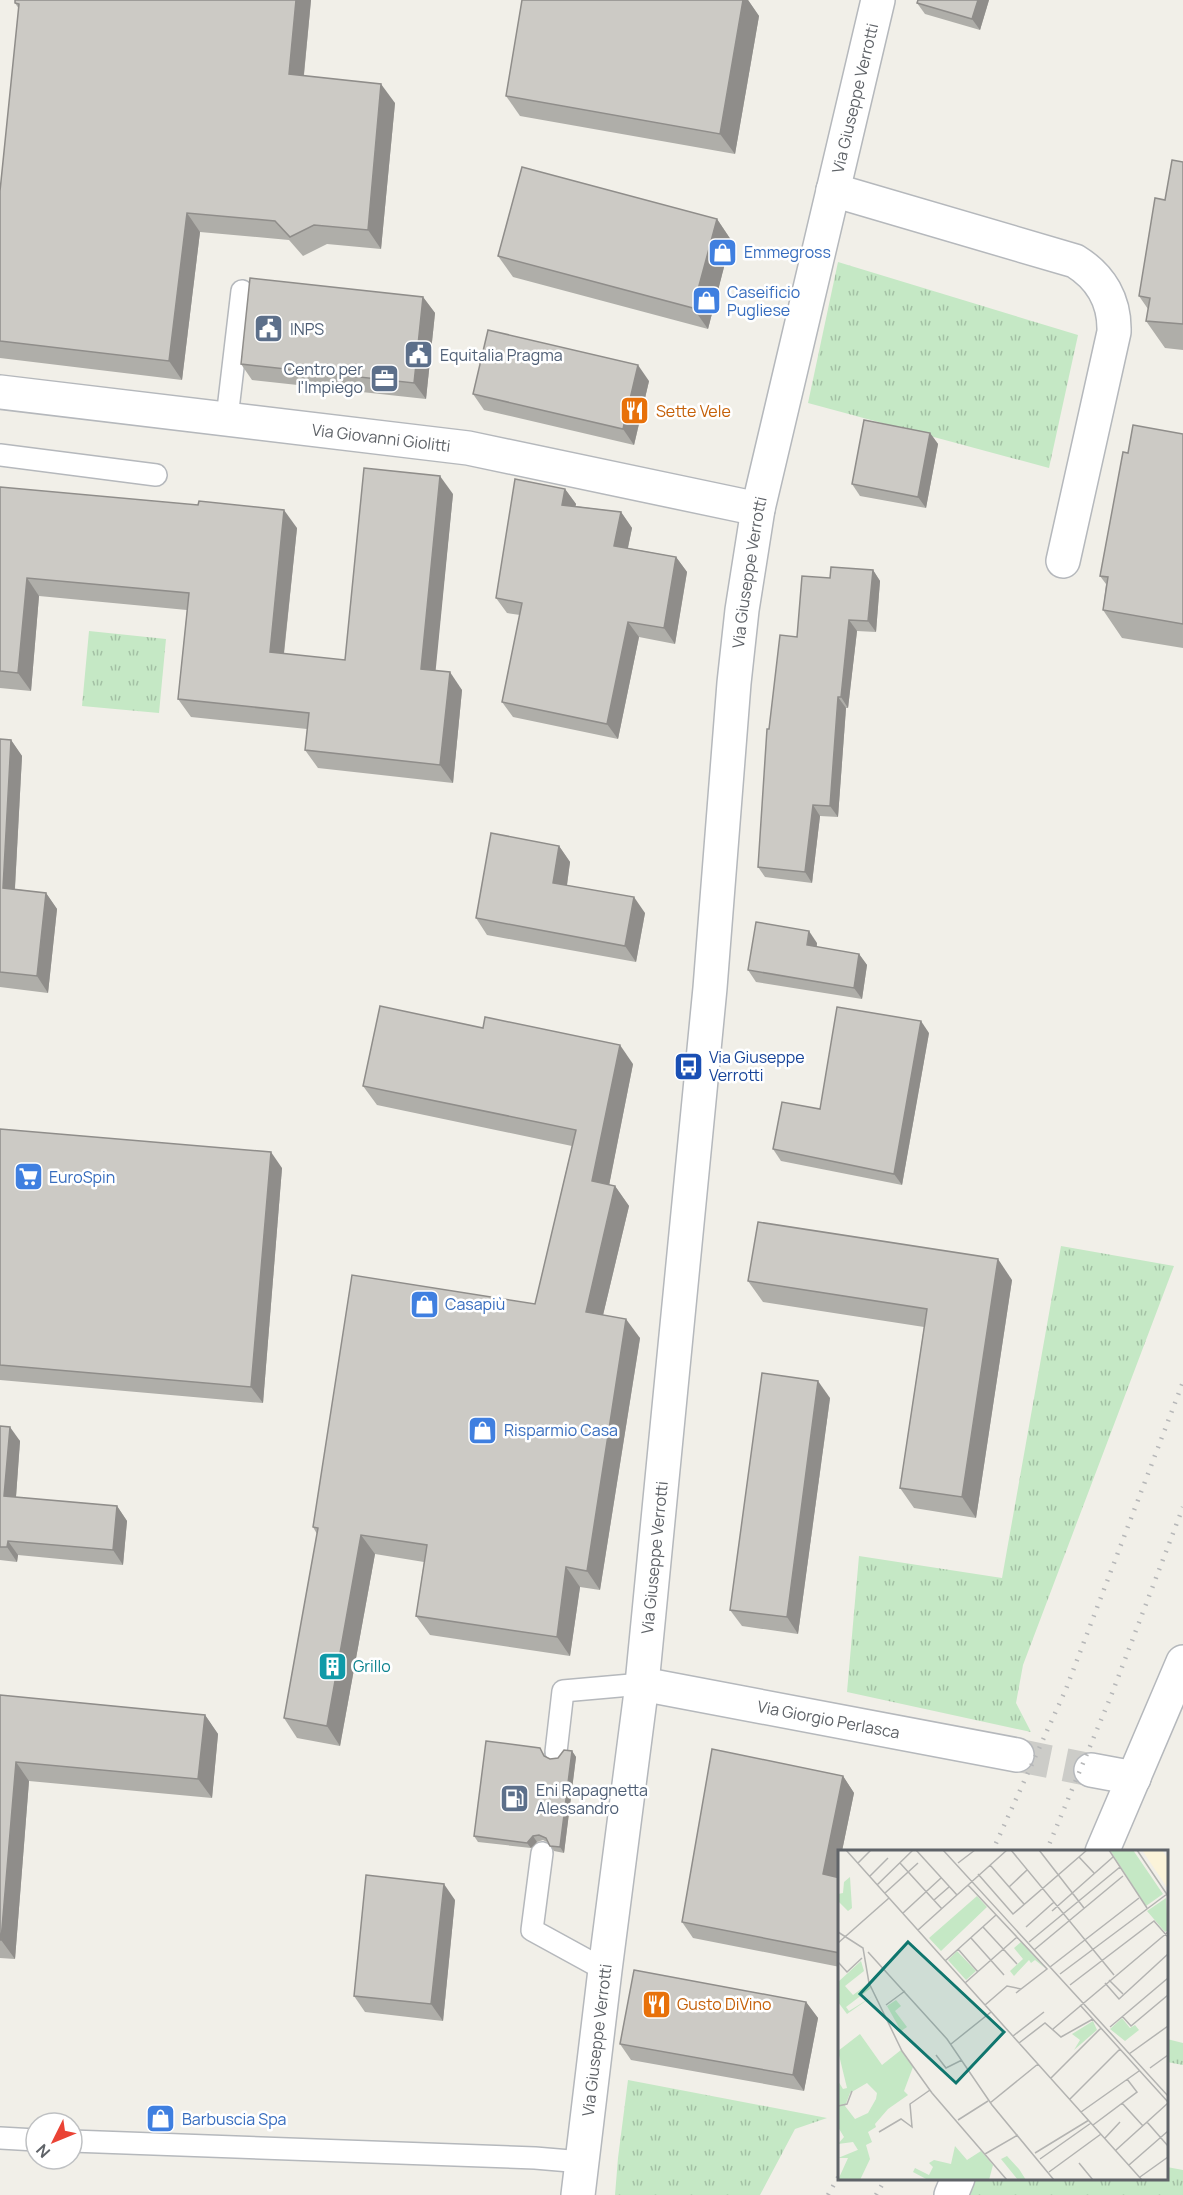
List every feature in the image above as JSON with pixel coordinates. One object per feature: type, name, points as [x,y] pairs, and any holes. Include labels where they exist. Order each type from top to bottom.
[{"type":"street","name":"Via Giuseppe Verrotti","points":[[578,2195],[604,1970],[642,1684],[710,988],[735,672],[758,509],[878,0]]},
{"type":"street","points":[[833,190],[1075,261],[1084,267],[1107,292],[1114,319],[1114,332],[1063,561]]},
{"type":"street","name":"Via Giovanni Giolitti","points":[[0,392],[468,448],[758,509]]},
{"type":"street","points":[[1102,1850],[1183,1662]]},
{"type":"street","name":"Via Giorgio Perlasca","points":[[642,1684],[1017,1755]]},
{"type":"street","points":[[1091,1770],[1134,1778]]},
{"type":"street","points":[[951,2195],[957,2180]]},
{"type":"lane","points":[[226,418],[242,291]]},
{"type":"lane","points":[[0,455],[156,475]]},
{"type":"lane","points":[[556,1752],[563,1691],[642,1684]]},
{"type":"lane","points":[[542,1853],[532,1930],[604,1970]]},
{"type":"lane","points":[[0,2138],[24,2139]]},
{"type":"lane","points":[[84,2141],[535,2158],[582,2162]]},
{"type":"green space","points":[[838,262],[1078,335],[1049,468],[808,403]]},
{"type":"green space","points":[[89,631],[166,639],[159,713],[82,706]]},
{"type":"green space","points":[[1061,1246],[1174,1266],[1023,1665],[1016,1703],[1031,1732],[847,1692],[859,1556],[1002,1578]]},
{"type":"green space","points":[[1168,2039],[1183,2043],[1183,2065],[1168,2062]]},
{"type":"green space","points":[[628,2080],[827,2118],[795,2129],[760,2195],[615,2195]]},
{"type":"green space","points":[[1168,2167],[1183,2170],[1183,2195],[964,2195],[972,2180],[1168,2180]]},
{"type":"building","points":[[15,0],[296,0],[289,74],[381,84],[368,230],[314,225],[290,237],[275,221],[187,213],[169,361],[0,341],[0,191],[19,4],[15,3]]},
{"type":"building","points":[[522,0],[743,0],[720,134],[506,96]]},
{"type":"building","points":[[918,0],[978,0],[972,19],[917,3]]},
{"type":"building","points":[[1172,160],[1183,162],[1183,324],[1146,321],[1150,298],[1139,296],[1155,198],[1165,200]]},
{"type":"building","points":[[522,167],[717,219],[693,308],[498,256]]},
{"type":"building","points":[[250,278],[423,297],[414,383],[241,364]]},
{"type":"building","points":[[488,330],[638,365],[623,429],[473,394]]},
{"type":"building","points":[[864,420],[930,433],[918,497],[852,484]]},
{"type":"building","points":[[1133,425],[1183,434],[1183,624],[1103,610],[1108,577],[1100,576],[1123,452],[1128,453]]},
{"type":"building","points":[[364,468],[440,476],[421,669],[450,672],[440,765],[305,750],[309,713],[178,699],[189,593],[27,578],[18,673],[0,671],[0,487],[198,505],[199,501],[284,510],[270,652],[345,660]]},
{"type":"building","points":[[515,479],[565,489],[562,505],[621,512],[614,546],[676,557],[664,628],[628,622],[607,724],[502,702],[522,603],[496,598]]},
{"type":"building","points":[[831,567],[873,570],[868,621],[849,620],[841,697],[838,697],[830,806],[813,805],[805,872],[758,867],[767,729],[769,729],[780,635],[797,637],[802,576],[830,578]]},
{"type":"building","points":[[0,739],[11,740],[3,888],[46,893],[37,976],[0,972]]},
{"type":"building","points":[[491,833],[559,846],[553,883],[634,897],[625,946],[476,918]]},
{"type":"building","points":[[756,922],[809,931],[807,945],[859,954],[854,988],[748,970]]},
{"type":"building","points":[[380,1006],[483,1028],[485,1017],[620,1045],[592,1181],[615,1186],[586,1312],[626,1319],[587,1571],[566,1567],[557,1637],[416,1616],[427,1545],[361,1535],[327,1726],[284,1718],[318,1528],[313,1527],[352,1275],[535,1304],[576,1130],[363,1086]]},
{"type":"building","points":[[837,1007],[921,1021],[894,1174],[773,1149],[782,1102],[820,1109]]},
{"type":"building","points":[[0,1129],[271,1152],[251,1387],[0,1365]]},
{"type":"building","points":[[758,1222],[998,1259],[962,1497],[900,1488],[927,1309],[748,1281]]},
{"type":"building","points":[[762,1373],[818,1381],[787,1617],[730,1610]]},
{"type":"building","points":[[0,1426],[10,1427],[4,1496],[117,1506],[113,1550],[8,1541],[7,1547],[0,1547]]},
{"type":"building","points":[[0,1695],[205,1715],[198,1779],[16,1762],[1,1940],[0,1940]]},
{"type":"building","points":[[486,1741],[540,1748],[544,1756],[550,1759],[558,1758],[564,1750],[572,1751],[560,1847],[550,1846],[546,1838],[539,1835],[533,1836],[527,1843],[474,1836]]},
{"type":"building","points":[[712,1749],[843,1776],[823,1874],[838,1878],[838,1953],[682,1922]]},
{"type":"building","points":[[366,1875],[444,1884],[431,2004],[354,1996]]},
{"type":"building","points":[[634,1970],[806,2002],[793,2075],[620,2044]]},
{"type":"tunnel","points":[[1017,1755],[1091,1770]]},
{"type":"railway","points":[[993,1850],[1066,1689],[1183,1382]]},
{"type":"railway","points":[[1047,1850],[1111,1696],[1183,1507]]},
{"type":"railway","points":[[828,2195],[838,2178]]},
{"type":"railway","points":[[876,2195],[885,2180]]},
{"type":"place","name":"Emmegross","points":[[723,252]]},
{"type":"place","name":"Caseificio Pugliese","points":[[706,301]]},
{"type":"place","name":"INPS","points":[[269,329]]},
{"type":"place","name":"Equitalia Pragma","points":[[419,355]]},
{"type":"place","name":"Centro per l'Impiego","points":[[384,378]]},
{"type":"place","name":"Sette Vele","points":[[635,411]]},
{"type":"place","name":"Via Giuseppe Verrotti","points":[[688,1066]]},
{"type":"place","name":"EuroSpin","points":[[28,1177]]},
{"type":"place","name":"Casapiù","points":[[424,1304]]},
{"type":"place","name":"Risparmio Casa","points":[[483,1430]]},
{"type":"place","name":"Grillo","points":[[332,1666]]},
{"type":"place","name":"Eni Rapagnetta Alessandro","points":[[515,1799]]},
{"type":"place","name":"Gusto DiVino","points":[[656,2004]]},
{"type":"place","name":"Barbuscia Spa","points":[[161,2119]]}]
